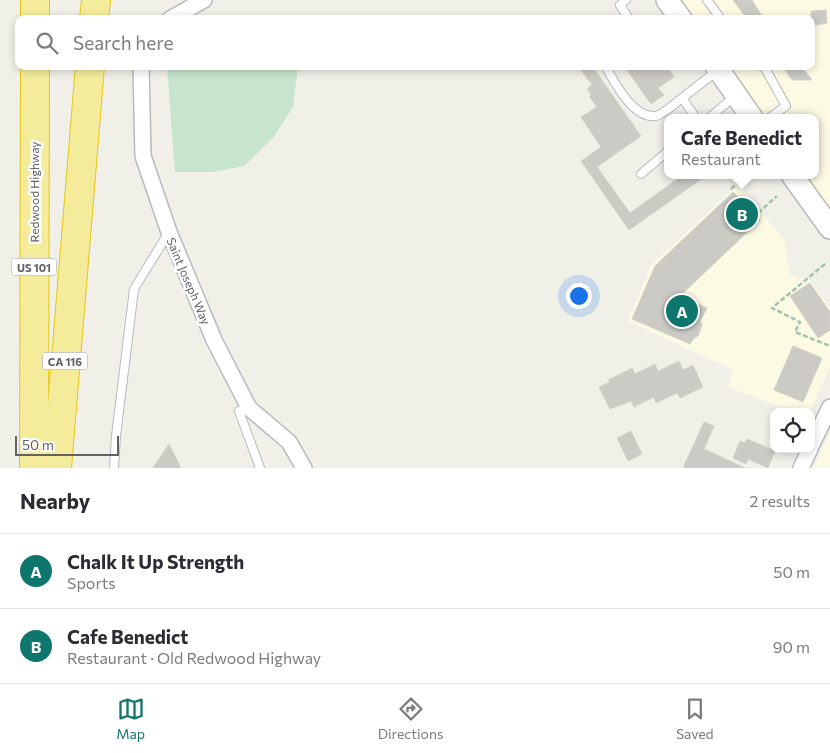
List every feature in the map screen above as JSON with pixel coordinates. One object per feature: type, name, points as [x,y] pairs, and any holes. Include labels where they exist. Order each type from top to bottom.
[{"type":"highway","points":[[35,0],[35,15]]},
{"type":"highway","points":[[94,15],[96,0]]},
{"type":"highway","name":"Redwood Highway","points":[[34,468],[35,70]]},
{"type":"highway","name":"CA 116","points":[[56,468],[90,70]]},
{"type":"main road","points":[[669,1],[678,15]]},
{"type":"main road","points":[[719,70],[749,114]]},
{"type":"main road","points":[[795,179],[819,207],[830,228]]},
{"type":"street","points":[[177,15],[204,0]]},
{"type":"street","name":"Saint Joseph Way","points":[[141,70],[143,156],[169,232],[214,340],[249,408],[290,442],[304,468]]},
{"type":"street","points":[[815,438],[830,408]]},
{"type":"street","points":[[801,468],[808,453]]},
{"type":"lane","points":[[626,0],[620,5],[626,15]]},
{"type":"lane","points":[[707,0],[718,15]]},
{"type":"lane","points":[[608,70],[626,100],[645,115],[657,116],[716,70]]},
{"type":"lane","points":[[766,70],[786,106],[775,114]]},
{"type":"lane","points":[[714,114],[736,95]]},
{"type":"lane","points":[[682,98],[693,114]]},
{"type":"lane","points":[[641,174],[664,154]]},
{"type":"lane","points":[[114,468],[116,436],[134,289],[169,232]]},
{"type":"lane","points":[[249,408],[239,411],[260,468]]},
{"type":"path","points":[[732,189],[743,179]]},
{"type":"path","points":[[758,213],[777,196]]},
{"type":"path","points":[[825,264],[772,308],[800,322],[795,332],[830,346]]},
{"type":"shaded area","points":[[674,0],[830,0],[830,210],[807,179],[819,179],[819,114],[759,114],[726,70],[815,70],[815,15],[685,15]]},
{"type":"shaded area","points":[[738,185],[784,239],[790,276],[810,280],[830,309],[830,366],[812,408],[783,408],[728,387],[733,370],[628,321],[651,265]]},
{"type":"shaded area","points":[[830,432],[830,468],[813,468]]},
{"type":"green space","points":[[167,70],[298,70],[293,107],[273,138],[244,166],[213,172],[175,172]]},
{"type":"building","points":[[733,0],[752,0],[761,15],[744,15]]},
{"type":"building","points":[[826,10],[827,23],[815,25],[815,15],[811,15],[811,11]]},
{"type":"building","points":[[581,70],[595,70],[641,136],[597,167],[630,213],[677,179],[701,179],[629,230],[581,161],[601,147],[581,117],[597,107],[589,96],[591,94],[587,89],[592,85]]},
{"type":"building","points":[[627,70],[670,70],[674,77],[658,88],[664,95],[651,104]]},
{"type":"building","points":[[785,70],[804,70],[812,80],[792,80]]},
{"type":"building","points":[[733,192],[738,197],[742,197],[751,206],[750,210],[760,220],[680,296],[707,308],[700,321],[702,325],[698,336],[690,344],[632,319],[655,266]]},
{"type":"building","points":[[810,283],[830,312],[830,330],[818,338],[790,296]]},
{"type":"building","points":[[793,346],[822,358],[803,402],[774,390]]},
{"type":"building","points":[[679,361],[683,370],[693,365],[703,387],[680,398],[677,393],[656,403],[654,397],[634,407],[631,401],[610,409],[599,387],[610,382],[608,380],[632,368],[635,374],[655,364],[658,371]]},
{"type":"building","points":[[704,422],[714,426],[704,449],[745,468],[683,468]]},
{"type":"building","points":[[631,431],[642,454],[628,461],[617,438]]},
{"type":"building","points":[[747,439],[770,449],[770,453],[774,453],[768,468],[748,459],[746,464],[733,458],[740,441],[745,443]]},
{"type":"building","points":[[169,444],[181,468],[153,468]]},
{"type":"place","name":"Cafe Benedict","points":[[742,214]]},
{"type":"place","name":"Chalk It Up Strength","points":[[682,311]]}]
